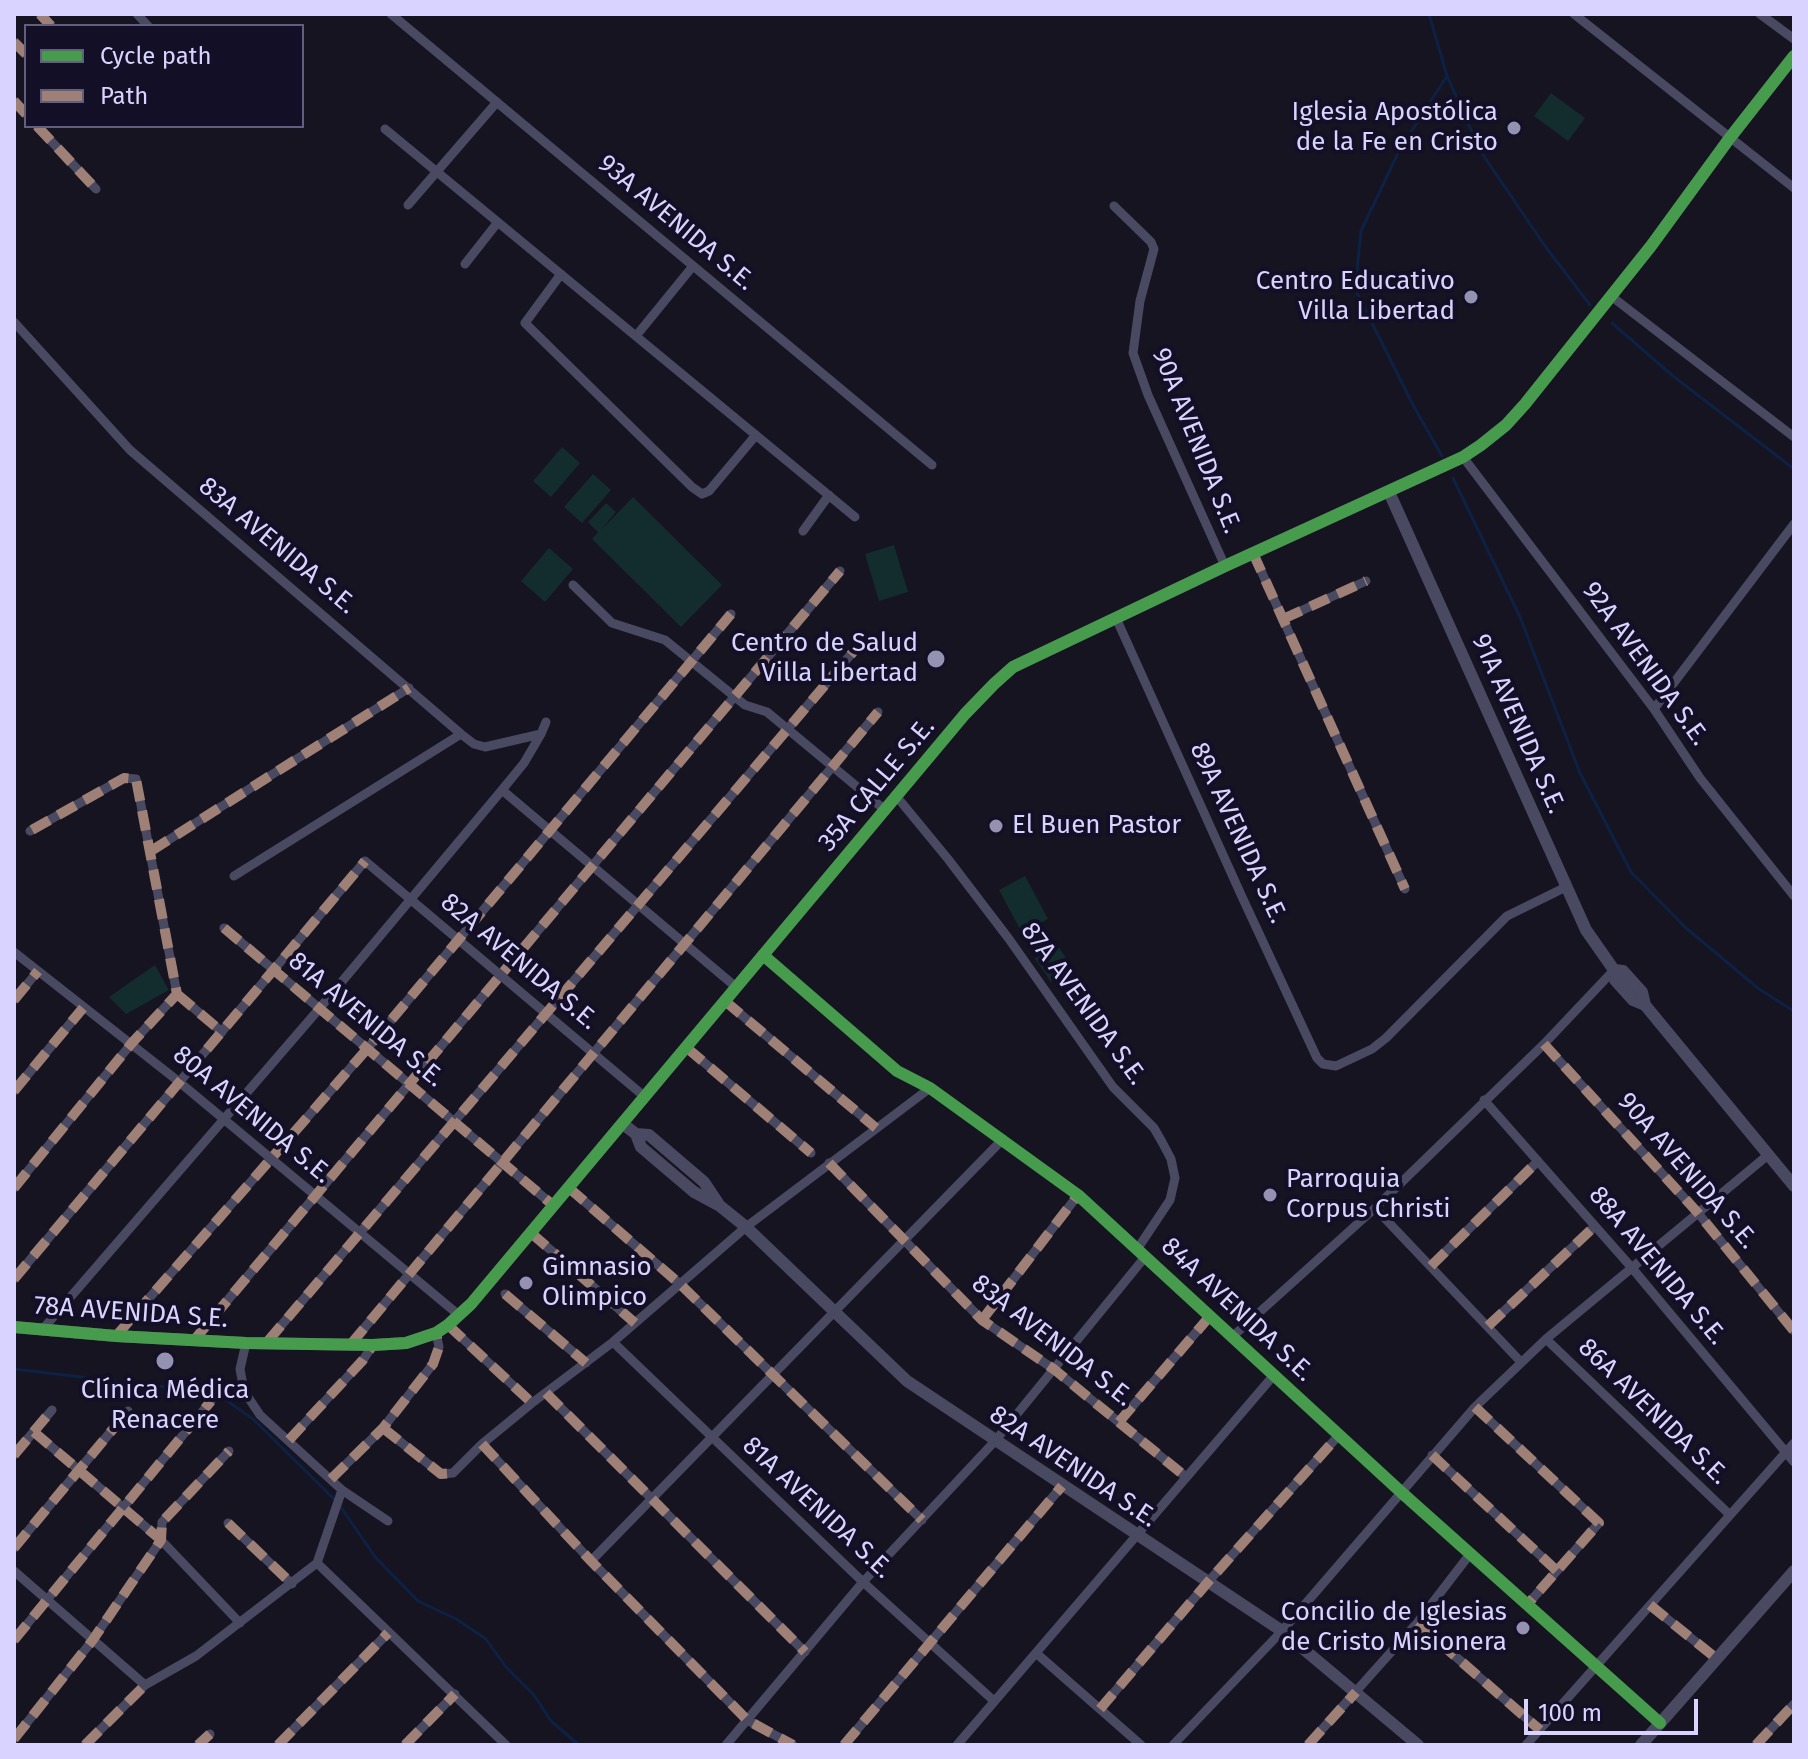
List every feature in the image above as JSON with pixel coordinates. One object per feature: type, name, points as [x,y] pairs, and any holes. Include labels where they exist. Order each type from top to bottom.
[{"type":"street","name":"93A AVENIDA S.E.","points":[[391,14],[932,465]]},
{"type":"street","points":[[1574,14],[1794,188]]},
{"type":"street","points":[[1760,14],[1794,39]]},
{"type":"street","name":"35A CALLE S.E.","points":[[442,1329],[460,1316],[554,1206],[973,704],[1013,667],[1463,457],[1506,425],[1611,296],[1794,56]]},
{"type":"street","points":[[408,205],[497,102]]},
{"type":"street","points":[[39,128],[96,189]]},
{"type":"street","points":[[385,129],[855,517]]},
{"type":"street","name":"90A AVENIDA S.E.","points":[[1114,206],[1151,242],[1154,249],[1140,301],[1133,353],[1148,395],[1225,566]]},
{"type":"street","points":[[465,264],[498,222]]},
{"type":"street","points":[[636,336],[693,266]]},
{"type":"street","points":[[561,274],[525,323],[692,487],[702,494],[709,491],[756,435]]},
{"type":"street","points":[[1611,296],[1794,437]]},
{"type":"street","name":"83A AVENIDA S.E.","points":[[14,322],[130,450],[461,734],[474,744],[485,747],[541,734]]},
{"type":"street","name":"92A AVENIDA S.E.","points":[[1463,457],[1654,709],[1700,778],[1794,896]]},
{"type":"street","name":"91A AVENIDA S.E.","points":[[1389,492],[1566,887],[1586,930],[1614,970],[1615,980],[1633,1000],[1645,1005],[1794,1186]]},
{"type":"street","points":[[803,531],[829,495]]},
{"type":"street","points":[[1654,709],[1794,524]]},
{"type":"street","name":"90A AVENIDA S.E.","points":[[1253,553],[1405,889]]},
{"type":"street","points":[[195,1339],[840,571]]},
{"type":"street","points":[[1283,619],[1366,581]]},
{"type":"street","points":[[573,585],[612,623],[665,640],[745,705],[767,712],[885,810]]},
{"type":"street","points":[[116,1336],[367,1049],[731,614]]},
{"type":"street","name":"89A AVENIDA S.E.","points":[[1116,618],[1243,899],[1317,1058],[1323,1064],[1336,1066],[1372,1049],[1507,916],[1566,887]]},
{"type":"street","points":[[268,1341],[864,639]]},
{"type":"street","points":[[151,851],[409,688]]},
{"type":"street","points":[[351,1344],[878,712]]},
{"type":"street","points":[[42,1330],[411,900],[502,790],[546,722]]},
{"type":"street","points":[[234,876],[461,734]]},
{"type":"street","points":[[30,831],[124,778],[136,779],[177,994],[222,1032]]},
{"type":"street","points":[[502,790],[736,987]]},
{"type":"street","name":"87A AVENIDA S.E.","points":[[897,797],[1009,939],[1113,1087],[1154,1128],[1162,1142],[1171,1159],[1175,1178],[1170,1200],[1138,1248]]},
{"type":"street","name":"82A AVENIDA S.E.","points":[[273,970],[365,861],[645,1097]]},
{"type":"street","name":"81A AVENIDA S.E.","points":[[224,928],[554,1206]]},
{"type":"street","name":"80A AVENIDA S.E.","points":[[14,952],[178,1081],[460,1316]]},
{"type":"street","name":"84A AVENIDA S.E.","points":[[763,955],[897,1071],[930,1088],[1078,1195],[1401,1492],[1660,1723]]},
{"type":"street","points":[[14,1279],[273,970]]},
{"type":"street","points":[[1232,1337],[1375,1208],[1544,1044],[1614,970]]},
{"type":"street","points":[[14,1000],[38,971]]},
{"type":"street","points":[[14,1188],[131,1044],[177,994]]},
{"type":"street","points":[[725,1001],[876,1128]]},
{"type":"street","points":[[14,1091],[83,1008]]},
{"type":"street","name":"90A AVENIDA S.E.","points":[[1544,1044],[1698,1213],[1794,1331]]},
{"type":"street","points":[[687,1048],[811,1153]]},
{"type":"street","points":[[383,1428],[441,1474],[453,1473],[482,1444],[613,1342],[746,1227],[930,1088]]},
{"type":"street","name":"88A AVENIDA S.E.","points":[[1484,1100],[1632,1268],[1794,1462]]},
{"type":"street","name":"82A AVENIDA S.E.","points":[[623,1124],[636,1134],[649,1135],[693,1172],[720,1206],[746,1227],[907,1381],[1282,1631],[1418,1745]]},
{"type":"street","points":[[591,1561],[1003,1139]]},
{"type":"street","points":[[1173,1745],[1282,1631],[1475,1407],[1546,1339],[1768,1155]]},
{"type":"street","points":[[1431,1266],[1538,1161]]},
{"type":"street","name":"83A AVENIDA S.E.","points":[[829,1163],[982,1320],[1055,1370],[1186,1477]]},
{"type":"street","points":[[569,1188],[681,1285],[922,1520]]},
{"type":"street","points":[[982,1320],[1078,1195]]},
{"type":"street","points":[[1375,1208],[1521,1362]]},
{"type":"street","points":[[1488,1326],[1595,1226]]},
{"type":"street","points":[[531,1233],[635,1323]]},
{"type":"street","points":[[726,1745],[863,1582],[995,1441],[1145,1257]]},
{"type":"street","points":[[505,1294],[586,1363]]},
{"type":"street","points":[[1119,1422],[1210,1316]]},
{"type":"street","name":"78A AVENIDA S.E.","points":[[14,1327],[246,1343],[240,1369],[244,1391],[260,1415],[342,1490],[388,1521]]},
{"type":"street","points":[[246,1343],[406,1343],[442,1329]]},
{"type":"street","points":[[442,1329],[532,1403]]},
{"type":"street","points":[[331,1479],[383,1428],[433,1364],[442,1329]]},
{"type":"street","name":"86A AVENIDA S.E.","points":[[1546,1339],[1730,1515]]},
{"type":"street","name":"81A AVENIDA S.E.","points":[[613,1342],[863,1582],[994,1701]]},
{"type":"street","points":[[289,1440],[363,1360],[373,1345]]},
{"type":"street","points":[[957,1745],[1274,1375]]},
{"type":"street","points":[[546,1393],[805,1652]]},
{"type":"street","points":[[14,1640],[211,1401]]},
{"type":"street","points":[[1475,1407],[1599,1523],[1527,1605]]},
{"type":"street","points":[[14,1455],[52,1410]]},
{"type":"street","points":[[14,1548],[128,1411]]},
{"type":"street","points":[[34,1432],[161,1540],[240,1623]]},
{"type":"street","points":[[1100,1709],[1339,1435]]},
{"type":"street","points":[[1526,1745],[1794,1443]]},
{"type":"street","points":[[482,1444],[591,1561],[747,1720],[793,1745]]},
{"type":"street","points":[[14,1739],[92,1641],[161,1540],[162,1522],[229,1451]]},
{"type":"street","points":[[1432,1455],[1557,1571]]},
{"type":"street","points":[[844,1745],[1062,1486]]},
{"type":"street","points":[[85,1745],[145,1685],[196,1656],[317,1563],[342,1490]]},
{"type":"street","points":[[228,1523],[292,1584]]},
{"type":"street","points":[[1308,1745],[1417,1623],[1470,1554]]},
{"type":"street","points":[[317,1563],[506,1745]]},
{"type":"street","points":[[14,1571],[145,1685]]},
{"type":"street","points":[[1641,1745],[1794,1571]]},
{"type":"street","points":[[1650,1605],[1717,1659]]},
{"type":"street","points":[[1417,1623],[1540,1730]]},
{"type":"street","points":[[278,1745],[388,1633]]},
{"type":"street","points":[[1036,1653],[1141,1745]]},
{"type":"street","points":[[405,1745],[455,1694]]},
{"type":"street","points":[[1756,1745],[1793,1707]]},
{"type":"street","points":[[198,1745],[210,1734]]},
{"type":"green space","points":[[1551,93],[1585,118],[1568,141],[1534,116]]},
{"type":"green space","points":[[562,447],[580,463],[551,497],[533,481]]},
{"type":"green space","points":[[593,474],[611,490],[582,523],[564,507]]},
{"type":"green space","points":[[633,497],[722,585],[681,627],[592,539],[598,532],[588,522],[606,503],[616,512],[601,530]]},
{"type":"green space","points":[[894,545],[908,592],[879,601],[865,554]]},
{"type":"green space","points":[[549,548],[573,569],[545,602],[521,581]]},
{"type":"green space","points":[[1025,876],[1048,919],[1022,933],[999,890]]},
{"type":"green space","points":[[1056,943],[1072,967],[1051,982],[1035,959]]},
{"type":"green space","points":[[155,965],[169,990],[126,1014],[109,997]]},
{"type":"waterway","points":[[1429,14],[1447,76],[1400,149],[1361,231],[1355,289],[1442,456]]},
{"type":"waterway","points":[[1447,76],[1481,152],[1545,246],[1590,305]]},
{"type":"waterway","points":[[1612,323],[1673,376],[1794,469]]},
{"type":"waterway","points":[[1453,478],[1520,617],[1580,773],[1631,872],[1686,928],[1759,989],[1794,1011]]},
{"type":"waterway","points":[[14,1369],[216,1393],[253,1419],[335,1500]]},
{"type":"waterway","points":[[340,1506],[376,1558],[418,1601],[456,1619],[486,1639],[506,1667],[534,1695],[551,1721],[579,1745]]},
{"type":"marked path","points":[[40,14],[49,24]]},
{"type":"marked path","points":[[14,42],[24,52]]},
{"type":"marked path","points":[[14,101],[24,112]]},
{"type":"marked path","points":[[39,128],[96,189]]},
{"type":"marked path","points":[[1253,553],[1405,889]]},
{"type":"marked path","points":[[195,1339],[840,571]]},
{"type":"marked path","points":[[1283,619],[1366,581]]},
{"type":"marked path","points":[[116,1336],[367,1049],[731,614]]},
{"type":"marked path","points":[[268,1341],[864,639]]},
{"type":"marked path","points":[[151,851],[409,688]]},
{"type":"marked path","points":[[351,1344],[878,712]]},
{"type":"marked path","points":[[14,1188],[131,1044],[177,994],[136,779],[124,778],[30,831]]},
{"type":"marked path","points":[[14,1279],[365,861]]},
{"type":"marked path","points":[[224,928],[554,1206]]},
{"type":"marked path","points":[[14,1000],[38,971]]},
{"type":"marked path","points":[[177,994],[222,1032]]},
{"type":"marked path","points":[[725,1001],[876,1128]]},
{"type":"marked path","points":[[14,1091],[83,1008]]},
{"type":"marked path","points":[[1544,1044],[1698,1213],[1794,1331]]},
{"type":"marked path","points":[[687,1048],[811,1153]]},
{"type":"marked path","points":[[1431,1266],[1538,1161]]},
{"type":"marked path","points":[[829,1163],[982,1320],[1055,1370],[1186,1477]]},
{"type":"marked path","points":[[569,1188],[681,1285],[922,1520]]},
{"type":"marked path","points":[[982,1320],[1078,1195]]},
{"type":"marked path","points":[[1488,1326],[1595,1226]]},
{"type":"marked path","points":[[531,1233],[635,1323]]},
{"type":"marked path","points":[[505,1294],[586,1363]]},
{"type":"marked path","points":[[1119,1422],[1210,1316]]},
{"type":"marked path","points":[[448,1325],[532,1403]]},
{"type":"marked path","points":[[331,1479],[383,1428],[433,1364],[439,1347],[436,1333]]},
{"type":"marked path","points":[[289,1440],[363,1360],[373,1345]]},
{"type":"marked path","points":[[546,1393],[805,1652]]},
{"type":"marked path","points":[[14,1640],[211,1401]]},
{"type":"marked path","points":[[1475,1407],[1599,1523],[1527,1605]]},
{"type":"marked path","points":[[14,1455],[52,1410]]},
{"type":"marked path","points":[[14,1548],[128,1411]]},
{"type":"marked path","points":[[383,1428],[441,1474],[453,1473]]},
{"type":"marked path","points":[[34,1432],[161,1540]]},
{"type":"marked path","points":[[1100,1709],[1339,1435]]},
{"type":"marked path","points":[[482,1444],[591,1561],[747,1720],[793,1745]]},
{"type":"marked path","points":[[14,1739],[92,1641],[161,1540],[162,1522],[229,1451]]},
{"type":"marked path","points":[[1432,1455],[1557,1571]]},
{"type":"marked path","points":[[844,1745],[1062,1486]]},
{"type":"marked path","points":[[228,1523],[292,1584]]},
{"type":"marked path","points":[[1650,1605],[1717,1659]]},
{"type":"marked path","points":[[1417,1623],[1540,1730]]},
{"type":"marked path","points":[[278,1745],[388,1633]]},
{"type":"marked path","points":[[85,1745],[145,1685]]},
{"type":"marked path","points":[[1308,1745],[1356,1692]]},
{"type":"marked path","points":[[405,1745],[455,1694]]},
{"type":"marked path","points":[[1756,1745],[1794,1704]]},
{"type":"marked path","points":[[198,1745],[210,1734]]},
{"type":"cycle path","points":[[14,1327],[246,1343],[373,1345],[406,1343],[436,1333],[448,1325],[471,1304],[965,714],[994,684],[1013,667],[1463,457],[1481,445],[1506,425],[1525,404],[1651,246],[1794,56]]},
{"type":"cycle path","points":[[763,955],[897,1071],[930,1088],[1078,1195],[1401,1492],[1660,1723]]},
{"type":"place","name":"Iglesia Apostólica de la Fe en Cristo","points":[[1514,128]]},
{"type":"place","name":"Centro Educativo Villa Libertad","points":[[1471,297]]},
{"type":"place","name":"Centro de Salud Villa Libertad","points":[[936,659]]},
{"type":"place","name":"El Buen Pastor","points":[[996,826]]},
{"type":"place","name":"Parroquia Corpus Christi","points":[[1270,1195]]},
{"type":"place","name":"Gimnasio Olimpico","points":[[526,1283]]},
{"type":"place","name":"Clínica Médica Renacere","points":[[165,1361]]},
{"type":"place","name":"Concilio de Iglesias de Cristo Misionera","points":[[1523,1628]]}]
